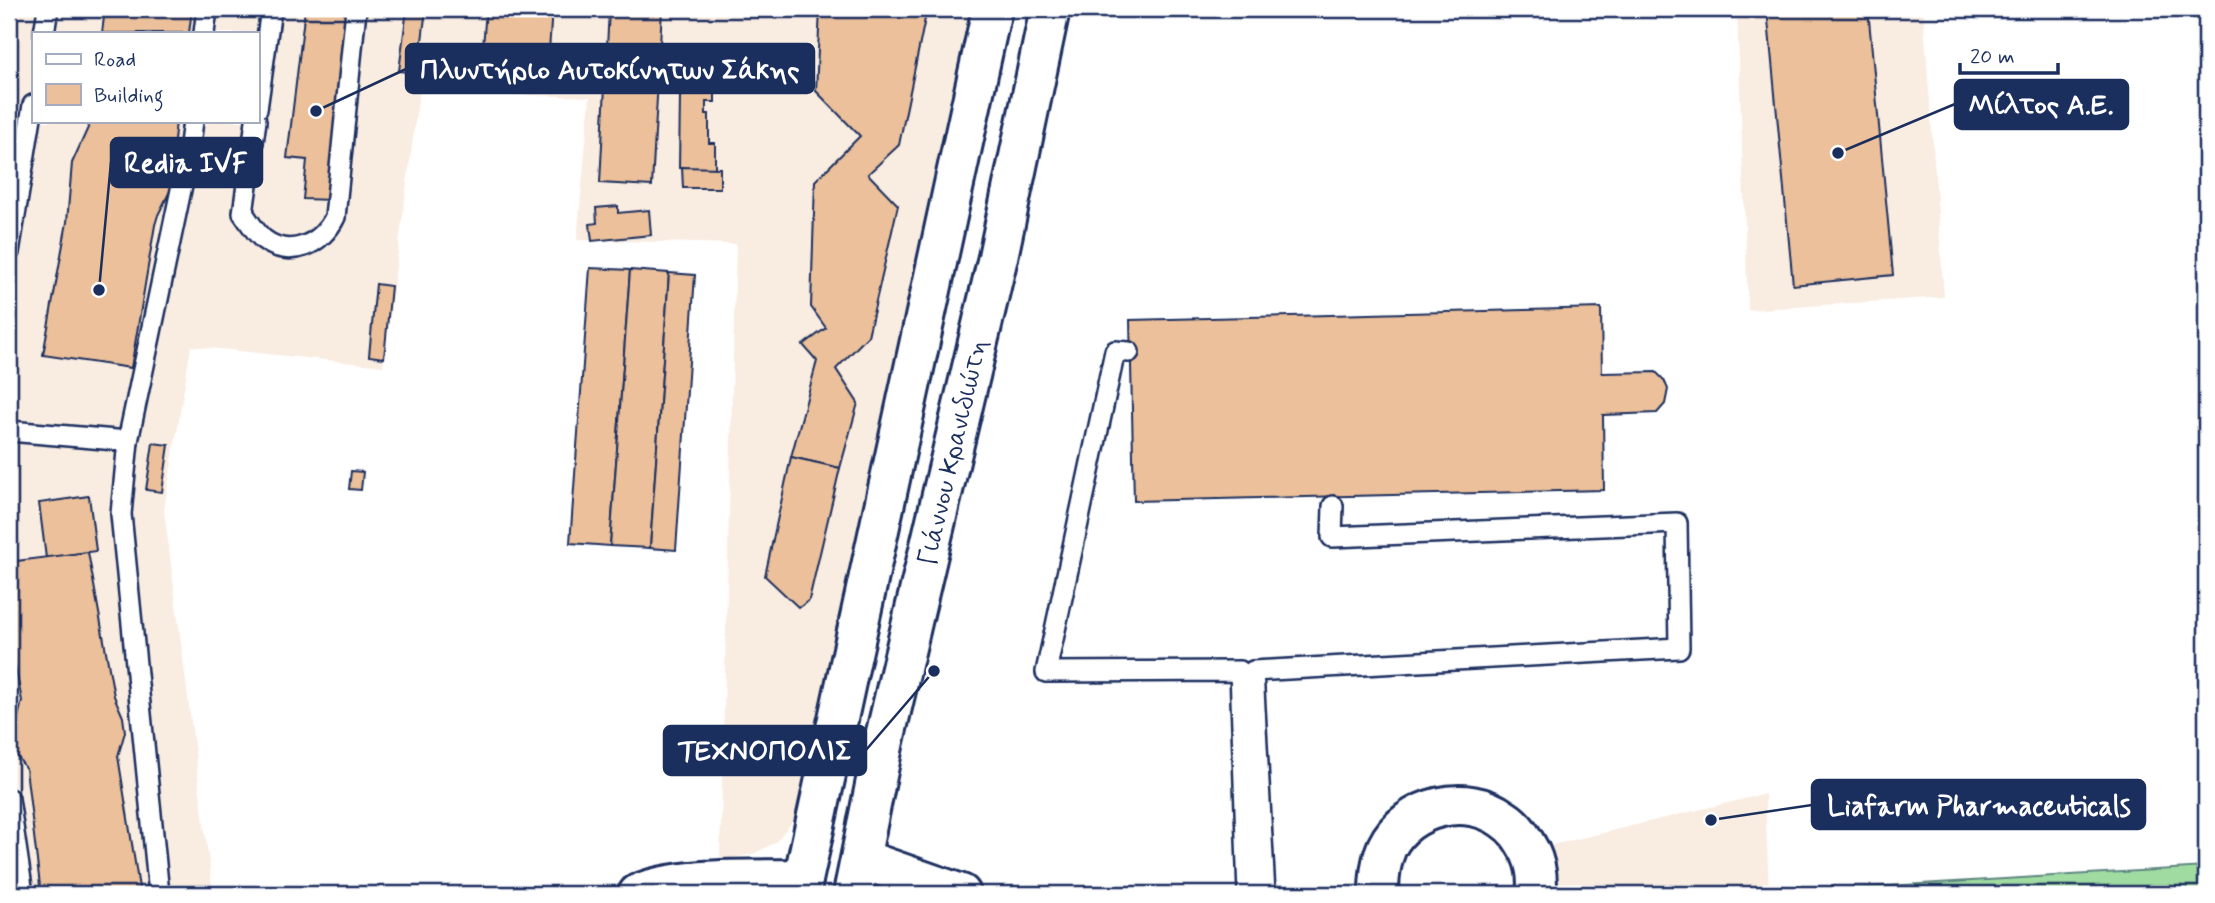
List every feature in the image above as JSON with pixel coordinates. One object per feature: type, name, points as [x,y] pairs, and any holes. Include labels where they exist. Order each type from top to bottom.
[{"type":"street","name":"Γιάννου Κρανιδιώτη","points":[[802,886],[992,9]]},
{"type":"street","name":"Γιάννου Κρανιδιώτη","points":[[857,877],[884,741],[998,257],[1050,9]]},
{"type":"street","points":[[1379,894],[1379,871],[1388,845],[1404,825],[1427,811],[1452,804],[1479,807],[1503,818],[1522,836],[1533,860],[1536,894]]},
{"type":"street","points":[[857,877],[961,894]]},
{"type":"street","points":[[638,894],[651,887],[707,881],[802,886]]},
{"type":"lane","points":[[44,32],[48,9]]},
{"type":"lane","points":[[204,32],[207,9]]},
{"type":"lane","points":[[259,95],[271,9]]},
{"type":"lane","points":[[256,122],[243,213],[262,238],[274,245],[300,248],[312,244],[322,237],[335,217],[356,9]]},
{"type":"lane","points":[[9,252],[32,111]]},
{"type":"lane","points":[[159,894],[121,514],[128,441],[189,152],[193,122]]},
{"type":"lane","points":[[1129,352],[1115,351],[1046,672],[1240,671],[1248,894]]},
{"type":"lane","points":[[9,431],[128,441]]},
{"type":"lane","points":[[1265,894],[1253,671],[1679,648],[1677,523],[1332,537],[1333,506]]},
{"type":"lane","points":[[9,799],[23,894]]},
{"type":"shaded area","points":[[9,9],[969,9],[795,818],[776,842],[753,854],[720,860],[736,244],[577,240],[590,97],[419,92],[383,366],[191,346],[164,510],[213,894],[9,894]]},
{"type":"shaded area","points":[[1737,9],[1923,9],[1944,297],[1748,310]]},
{"type":"shaded area","points":[[1765,794],[1769,894],[1554,894],[1548,846]]},
{"type":"green space","points":[[2206,867],[2206,894],[1768,893]]},
{"type":"building","points":[[105,9],[192,9],[189,32],[102,32]]},
{"type":"building","points":[[305,9],[353,9],[332,200],[303,199],[307,160],[287,158]]},
{"type":"building","points":[[407,9],[426,9],[418,73],[399,71]]},
{"type":"building","points":[[486,9],[552,9],[548,65],[482,60]]},
{"type":"building","points":[[609,9],[662,9],[652,186],[600,183]]},
{"type":"building","points":[[820,9],[927,9],[899,145],[868,174],[898,205],[868,336],[836,369],[858,403],[840,468],[791,457],[817,361],[803,345],[826,328],[811,307],[815,181],[860,136],[816,91]]},
{"type":"building","points":[[1767,9],[1868,9],[1893,275],[1793,285]]},
{"type":"building","points":[[687,70],[715,71],[715,102],[706,102],[706,114],[709,114],[709,143],[715,143],[715,168],[679,168],[680,96],[687,95]]},
{"type":"building","points":[[91,122],[176,122],[172,187],[155,225],[131,368],[43,355],[67,222],[72,163]]},
{"type":"building","points":[[682,167],[720,168],[720,188],[683,188]]},
{"type":"building","points":[[618,206],[618,213],[649,210],[651,235],[592,241],[590,224],[597,223],[596,208]]},
{"type":"building","points":[[590,268],[630,270],[610,546],[570,543]]},
{"type":"building","points":[[630,270],[669,273],[650,548],[610,546]]},
{"type":"building","points":[[669,273],[695,275],[676,550],[650,548]]},
{"type":"building","points":[[376,284],[391,286],[384,358],[369,356]]},
{"type":"building","points":[[1601,308],[1602,373],[1656,372],[1668,389],[1665,404],[1657,413],[1603,415],[1604,490],[1134,501],[1130,320]]},
{"type":"building","points":[[153,443],[169,445],[162,492],[146,490]]},
{"type":"building","points":[[791,457],[840,468],[809,600],[799,608],[765,576]]},
{"type":"building","points":[[351,471],[363,472],[361,490],[349,489]]},
{"type":"building","points":[[89,496],[96,551],[46,558],[39,503]]},
{"type":"building","points":[[88,552],[114,696],[123,717],[125,732],[118,756],[140,894],[41,894],[26,769],[15,753],[12,742],[22,701],[9,634],[9,562]]},
{"type":"place","name":"Πλυντήριο Αυτοκίνητων Σάκης","points":[[316,111]]},
{"type":"place","name":"Μίλτος Α.Ε.","points":[[1838,153]]},
{"type":"place","name":"Redia IVF","points":[[99,290]]},
{"type":"place","name":"ΤΕΧΝΟΠΟΛΙΣ","points":[[934,671]]},
{"type":"place","name":"Liafarm Pharmaceuticals","points":[[1711,820]]}]
